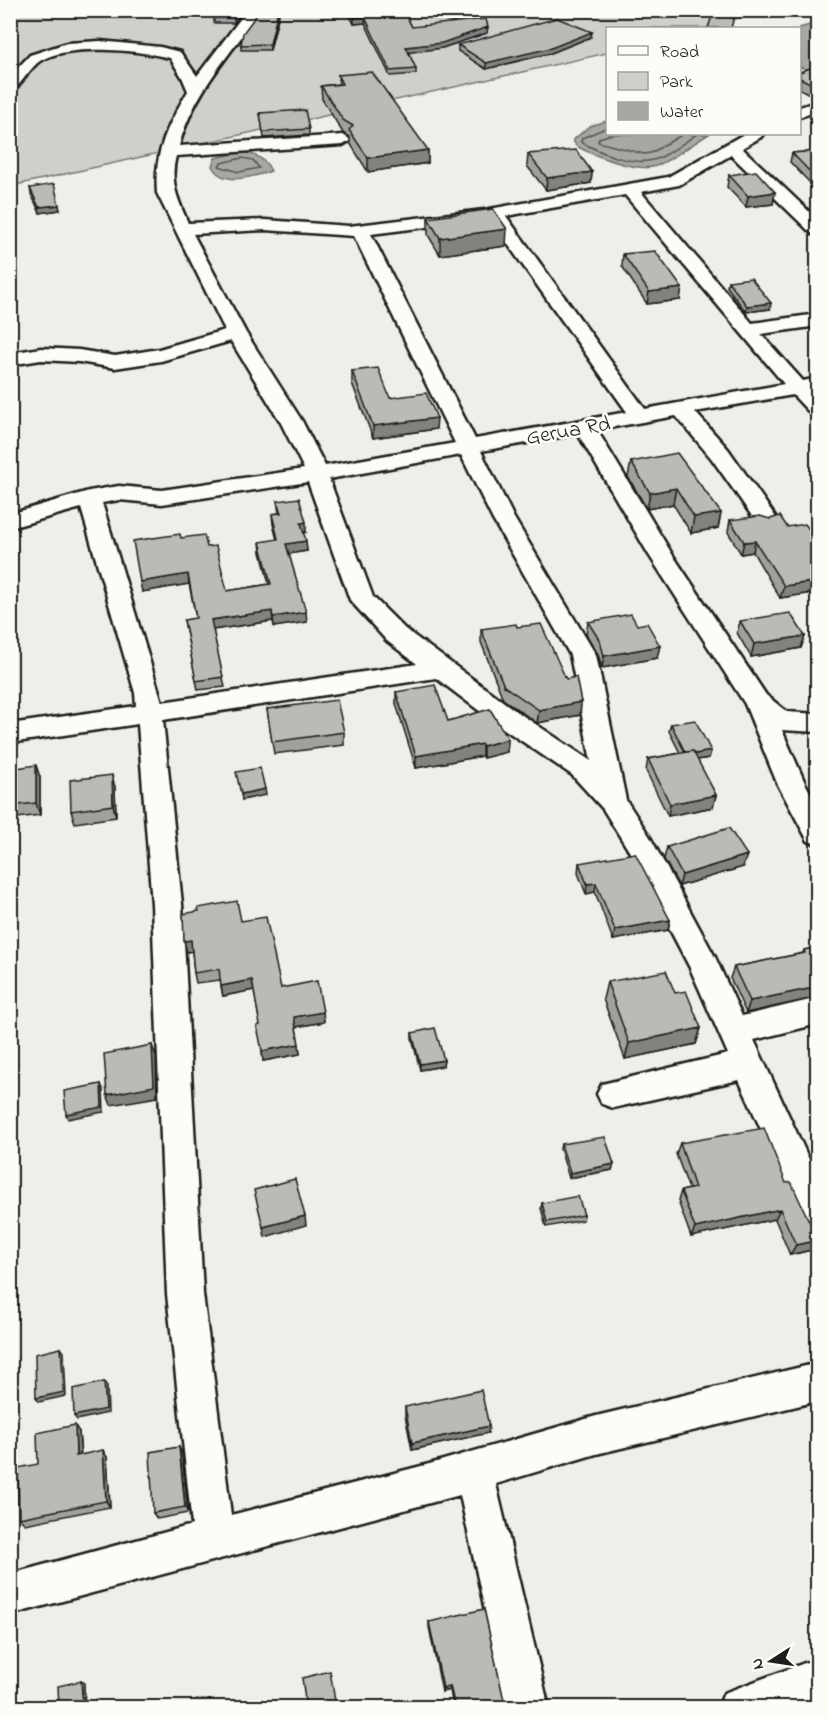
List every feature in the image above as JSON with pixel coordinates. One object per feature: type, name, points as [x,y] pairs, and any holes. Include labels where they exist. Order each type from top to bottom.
[{"type":"street","points":[[255,10],[208,69],[177,123],[164,170],[166,193],[182,229],[236,333],[291,421],[318,474],[362,600],[396,634],[441,669],[507,718],[582,768],[614,802],[640,845],[704,966],[818,1218]]},
{"type":"street","points":[[10,86],[35,58],[66,47],[100,45],[160,51],[175,55],[190,77],[195,91]]},
{"type":"street","points":[[801,112],[818,106]]},
{"type":"street","points":[[182,229],[265,225],[360,230],[495,213],[673,181],[753,135]]},
{"type":"street","points":[[168,152],[343,140]]},
{"type":"street","points":[[732,147],[818,230]]},
{"type":"street","points":[[629,189],[747,330],[807,386],[818,410]]},
{"type":"street","points":[[495,213],[640,416]]},
{"type":"street","points":[[360,230],[504,518],[583,655],[614,802]]},
{"type":"street","points":[[747,330],[818,320]]},
{"type":"street","points":[[10,359],[41,354],[79,356],[115,362],[161,355],[236,333]]},
{"type":"street","name":"Gerua Rd","points":[[10,521],[89,498],[119,493],[162,497],[318,474],[807,386]]},
{"type":"street","points":[[681,409],[720,454],[767,521]]},
{"type":"street","points":[[584,426],[661,555],[758,701],[791,783],[818,833]]},
{"type":"street","points":[[89,498],[148,693],[167,904],[185,1294],[214,1539]]},
{"type":"street","points":[[10,734],[441,669]]},
{"type":"street","points":[[758,701],[781,721],[818,723]]},
{"type":"street","points":[[733,1032],[818,1011]]},
{"type":"street","points":[[612,1094],[747,1064]]},
{"type":"street","points":[[10,1595],[474,1471],[596,1435],[818,1382]]},
{"type":"street","points":[[474,1471],[528,1707]]},
{"type":"street","points":[[739,1707],[818,1679]]},
{"type":"green space","points":[[10,11],[760,11],[709,27],[606,27],[606,53],[11,186]]},
{"type":"water","points":[[817,23],[817,73],[801,67],[801,27]]},
{"type":"water","points":[[606,121],[606,135],[707,135],[663,163],[648,168],[604,158],[576,146],[573,140],[590,126]]},
{"type":"water","points":[[242,152],[259,157],[271,171],[238,179],[223,176],[212,166],[215,158]]},
{"type":"building","points":[[10,10],[15,10],[10,29]]},
{"type":"building","points":[[225,10],[239,10],[234,18],[214,18]]},
{"type":"building","points":[[260,10],[278,10],[270,44],[241,45],[243,33]]},
{"type":"building","points":[[350,10],[403,10],[412,27],[486,19],[488,27],[442,43],[406,47],[416,69],[390,71],[365,17],[354,18]]},
{"type":"building","points":[[714,10],[736,10],[731,27],[708,27]]},
{"type":"building","points":[[557,18],[592,32],[551,48],[486,63],[458,45]]},
{"type":"building","points":[[818,65],[818,85],[801,78],[801,72]]},
{"type":"building","points":[[372,72],[428,150],[368,158],[349,130],[353,126],[343,120],[321,86],[342,84],[338,75]]},
{"type":"building","points":[[305,110],[309,129],[263,132],[260,113]]},
{"type":"building","points":[[576,150],[592,172],[547,178],[528,154]]},
{"type":"building","points":[[818,151],[818,175],[813,175],[792,153]]},
{"type":"building","points":[[756,171],[775,192],[748,196],[729,175]]},
{"type":"building","points":[[54,184],[59,205],[39,207],[30,188]]},
{"type":"building","points":[[493,209],[507,229],[440,238],[428,218]]},
{"type":"building","points":[[655,251],[682,288],[649,292],[623,254]]},
{"type":"building","points":[[751,278],[771,303],[747,306],[728,281]]},
{"type":"building","points":[[378,368],[390,398],[426,393],[437,418],[373,426],[352,371]]},
{"type":"building","points":[[677,453],[721,513],[694,517],[676,488],[650,493],[631,462]]},
{"type":"building","points":[[299,498],[306,522],[301,523],[306,541],[286,544],[306,612],[273,617],[272,611],[211,620],[223,677],[196,681],[184,620],[196,618],[188,574],[140,582],[133,541],[180,534],[181,538],[204,535],[207,547],[216,546],[227,591],[271,584],[260,542],[278,539],[272,514],[281,513],[277,501]]},
{"type":"building","points":[[760,516],[770,519],[780,516],[787,527],[805,524],[818,541],[818,581],[784,586],[755,541],[744,542],[730,520]]},
{"type":"building","points":[[790,613],[805,636],[754,644],[740,621]]},
{"type":"building","points":[[631,614],[637,625],[647,623],[660,646],[604,656],[600,641],[588,622]]},
{"type":"building","points":[[516,624],[517,627],[541,624],[566,679],[576,677],[581,702],[539,710],[504,686],[481,629]]},
{"type":"building","points":[[435,685],[448,721],[490,709],[508,739],[483,746],[482,744],[416,756],[396,692]]},
{"type":"building","points":[[337,700],[344,732],[272,742],[267,709]]},
{"type":"building","points":[[695,720],[711,751],[695,754],[693,751],[685,752],[671,724]]},
{"type":"building","points":[[693,751],[716,795],[670,804],[648,759]]},
{"type":"building","points":[[36,765],[36,803],[10,806],[10,769]]},
{"type":"building","points":[[260,768],[265,789],[241,794],[236,772]]},
{"type":"building","points":[[112,775],[113,805],[71,811],[70,780]]},
{"type":"building","points":[[729,828],[747,855],[682,875],[667,847]]},
{"type":"building","points":[[635,853],[670,920],[615,930],[596,883],[587,884],[579,863]]},
{"type":"building","points":[[237,901],[241,921],[266,917],[281,988],[317,981],[323,1012],[294,1017],[299,1044],[262,1051],[252,980],[221,986],[219,969],[194,973],[191,940],[184,941],[183,914],[199,911],[198,908]]},
{"type":"building","points":[[818,947],[818,987],[750,1001],[734,967],[805,953],[804,950]]},
{"type":"building","points":[[666,971],[675,993],[686,991],[701,1028],[629,1043],[607,982]]},
{"type":"building","points":[[435,1028],[444,1060],[420,1064],[412,1033]]},
{"type":"building","points":[[152,1045],[154,1086],[107,1095],[104,1054]]},
{"type":"building","points":[[101,1084],[102,1107],[66,1114],[64,1091]]},
{"type":"building","points":[[764,1128],[786,1183],[791,1182],[809,1221],[813,1223],[818,1233],[818,1240],[796,1245],[780,1209],[695,1228],[681,1191],[695,1188],[680,1143]]},
{"type":"building","points":[[605,1137],[614,1164],[570,1173],[561,1144]]},
{"type":"building","points":[[295,1179],[305,1216],[263,1227],[254,1190]]},
{"type":"building","points":[[578,1196],[584,1215],[547,1222],[542,1203]]},
{"type":"building","points":[[61,1348],[64,1392],[36,1398],[35,1354]]},
{"type":"building","points":[[104,1382],[106,1409],[74,1416],[73,1389]]},
{"type":"building","points":[[481,1390],[489,1426],[412,1443],[405,1407]]},
{"type":"building","points":[[75,1425],[76,1456],[103,1450],[106,1501],[19,1518],[18,1468],[38,1464],[37,1433]]},
{"type":"building","points":[[179,1447],[185,1507],[153,1513],[150,1452]]},
{"type":"building","points":[[484,1609],[505,1705],[525,1707],[455,1707],[450,1686],[443,1688],[429,1622]]},
{"type":"building","points":[[330,1671],[336,1707],[306,1707],[302,1678]]},
{"type":"building","points":[[81,1681],[83,1707],[59,1707],[58,1686]]},
{"type":"building","points":[[818,1701],[818,1707],[784,1707],[783,1705],[806,1705]]}]
